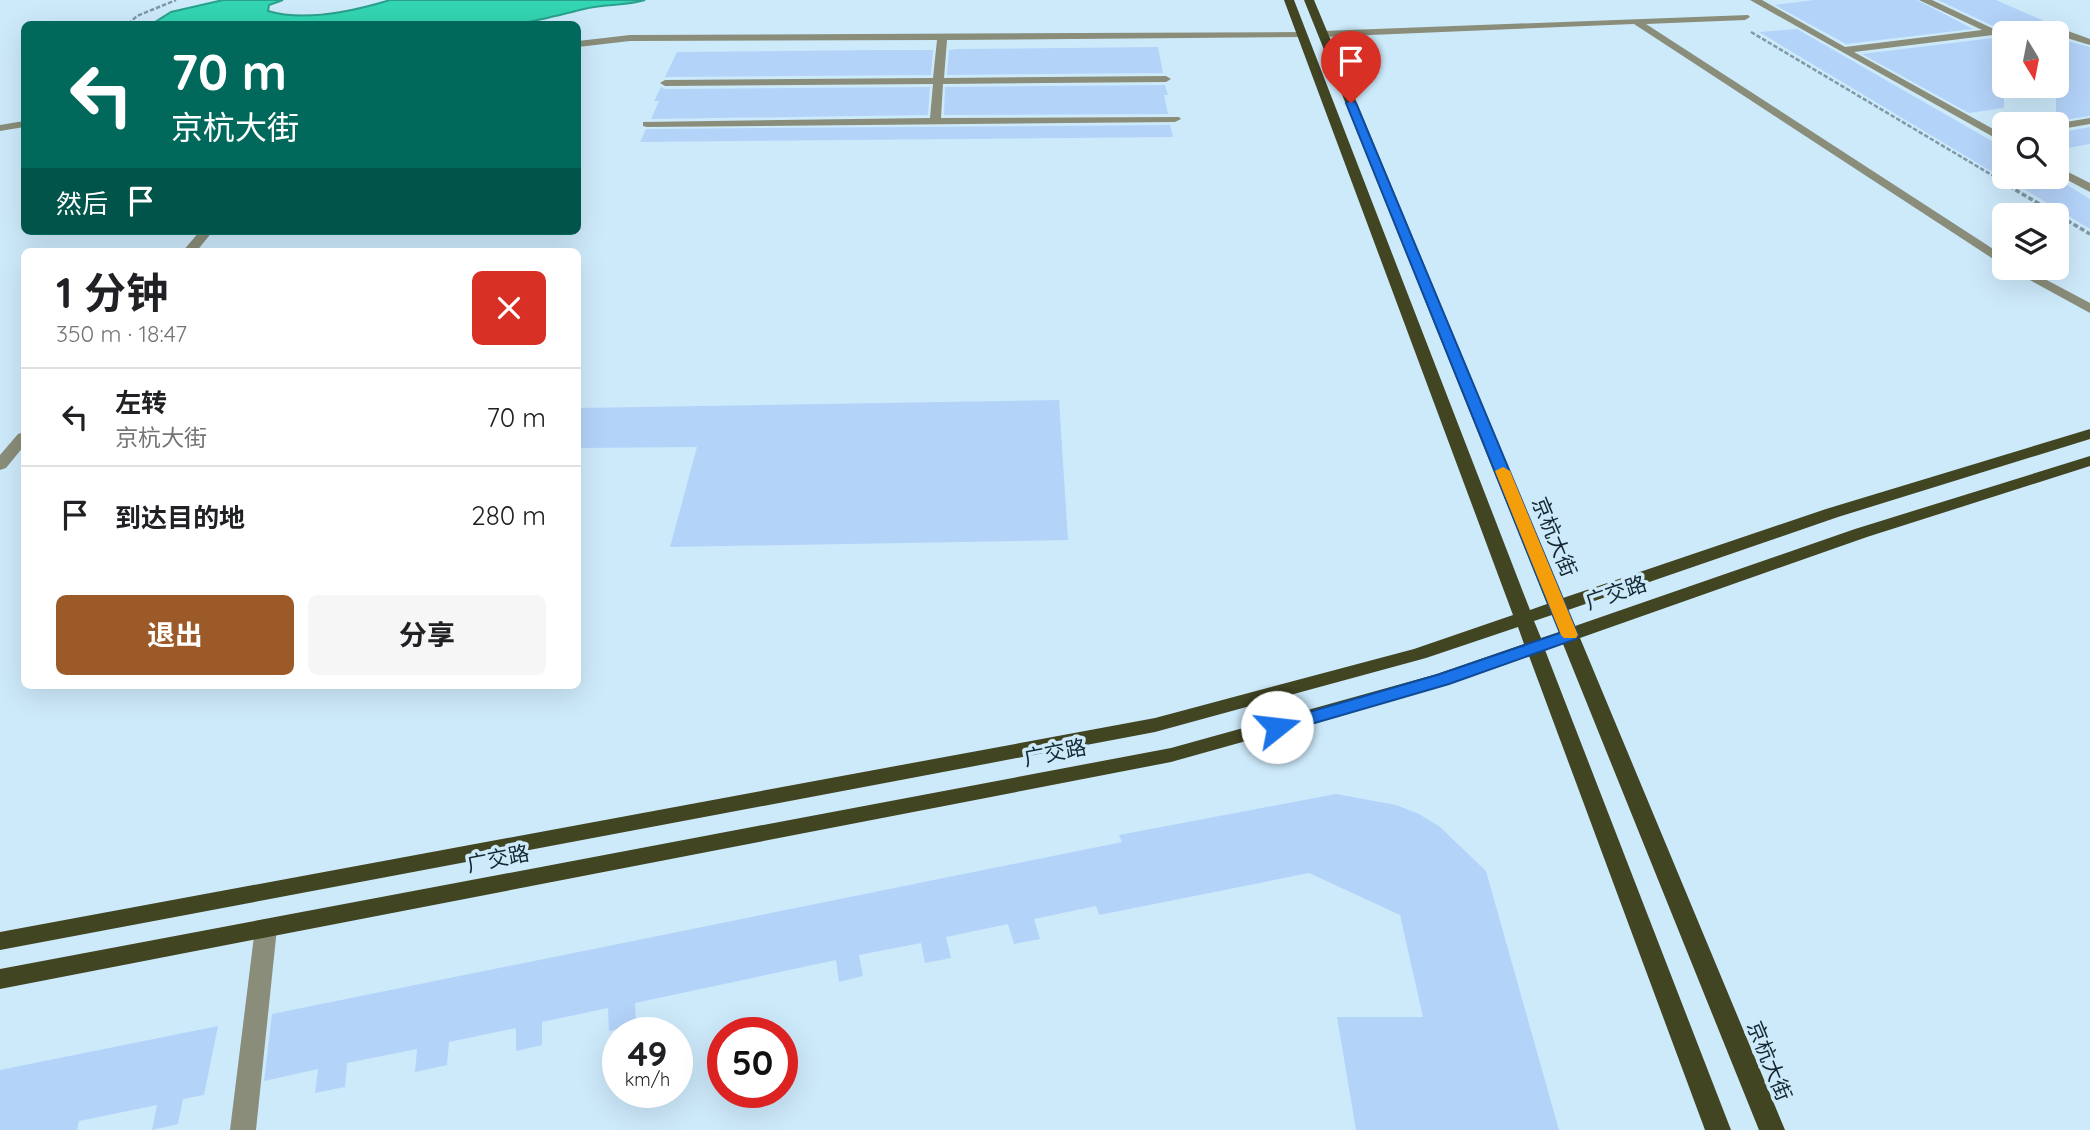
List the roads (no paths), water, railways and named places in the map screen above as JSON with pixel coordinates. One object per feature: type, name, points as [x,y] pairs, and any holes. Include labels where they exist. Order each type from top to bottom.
[{"type":"main road","points":[[1289,0],[1718,1130]]},
{"type":"main road","name":"京杭大街","points":[[1309,0],[1772,1130]]},
{"type":"main road","name":"广交路","points":[[0,941],[1155,725],[1419,654],[1832,513],[2090,434]]},
{"type":"main road","name":"广交路","points":[[0,979],[1171,755],[1443,680],[1861,533],[2090,461]]},
{"type":"street","points":[[1755,0],[1992,132]]},
{"type":"street","points":[[1924,0],[1992,31]]},
{"type":"street","points":[[1322,34],[1745,17]]},
{"type":"street","points":[[1638,23],[1992,254]]},
{"type":"street","points":[[2069,34],[2090,42]]},
{"type":"street","points":[[581,44],[630,38],[1302,35]]},
{"type":"street","points":[[1843,50],[1992,35]]},
{"type":"street","points":[[935,122],[943,37]]},
{"type":"street","points":[[665,83],[1166,79]]},
{"type":"street","points":[[647,124],[1175,119]]},
{"type":"street","points":[[2069,125],[2090,121]]},
{"type":"street","points":[[0,128],[21,124]]},
{"type":"street","points":[[2073,179],[2090,176]]},
{"type":"street","points":[[2069,177],[2090,188]]},
{"type":"street","points":[[2037,280],[2090,309]]},
{"type":"street","points":[[0,465],[21,441]]},
{"type":"street","points":[[243,1130],[266,928]]}]
